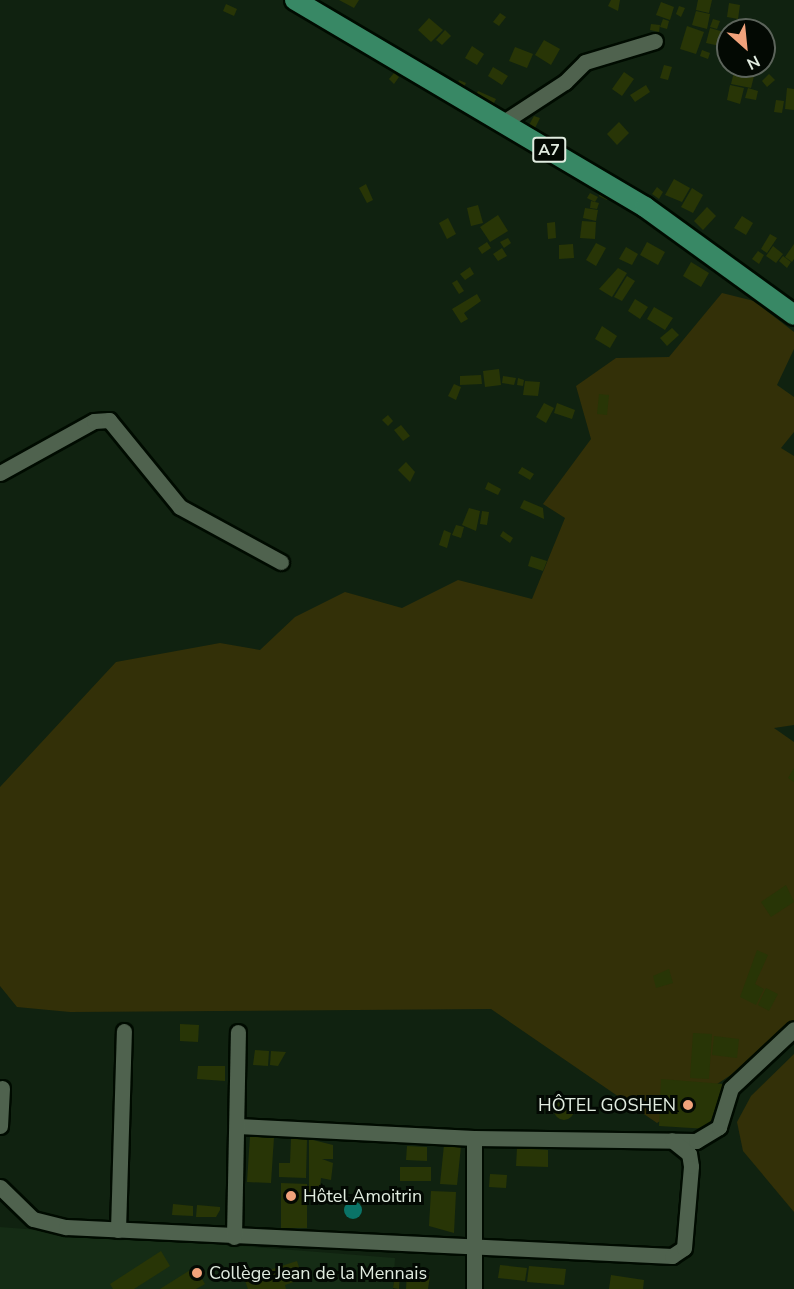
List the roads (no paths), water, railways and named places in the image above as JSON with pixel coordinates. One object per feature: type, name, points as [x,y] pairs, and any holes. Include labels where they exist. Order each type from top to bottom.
[{"type":"main road","name":"A7","points":[[295,0],[645,207],[794,315]]},
{"type":"street","points":[[502,123],[565,82],[585,62],[655,41]]},
{"type":"street","points":[[0,472],[94,421],[109,420],[180,507],[281,562]]},
{"type":"street","points":[[238,1126],[474,1138],[672,1140],[707,1138],[719,1127],[731,1088],[794,1029]]},
{"type":"street","points":[[118,1230],[124,1031]]},
{"type":"street","points":[[234,1237],[238,1126],[238,1032]]},
{"type":"street","points":[[0,1126],[2,1088]]},
{"type":"street","points":[[474,1138],[476,1251],[474,1289]]},
{"type":"street","points":[[0,1187],[33,1220],[118,1230],[476,1251],[680,1254],[691,1166],[688,1154],[672,1140]]},
{"type":"water","points":[[349,1201],[357,1201],[362,1206],[360,1217],[349,1219],[344,1214],[344,1206]]},
{"type":"place","name":"HÔTEL GOSHEN","points":[[688,1105]]},
{"type":"place","name":"Hôtel Amoitrin","points":[[291,1196]]},
{"type":"place","name":"Collège Jean de la Mennais","points":[[197,1273]]}]
